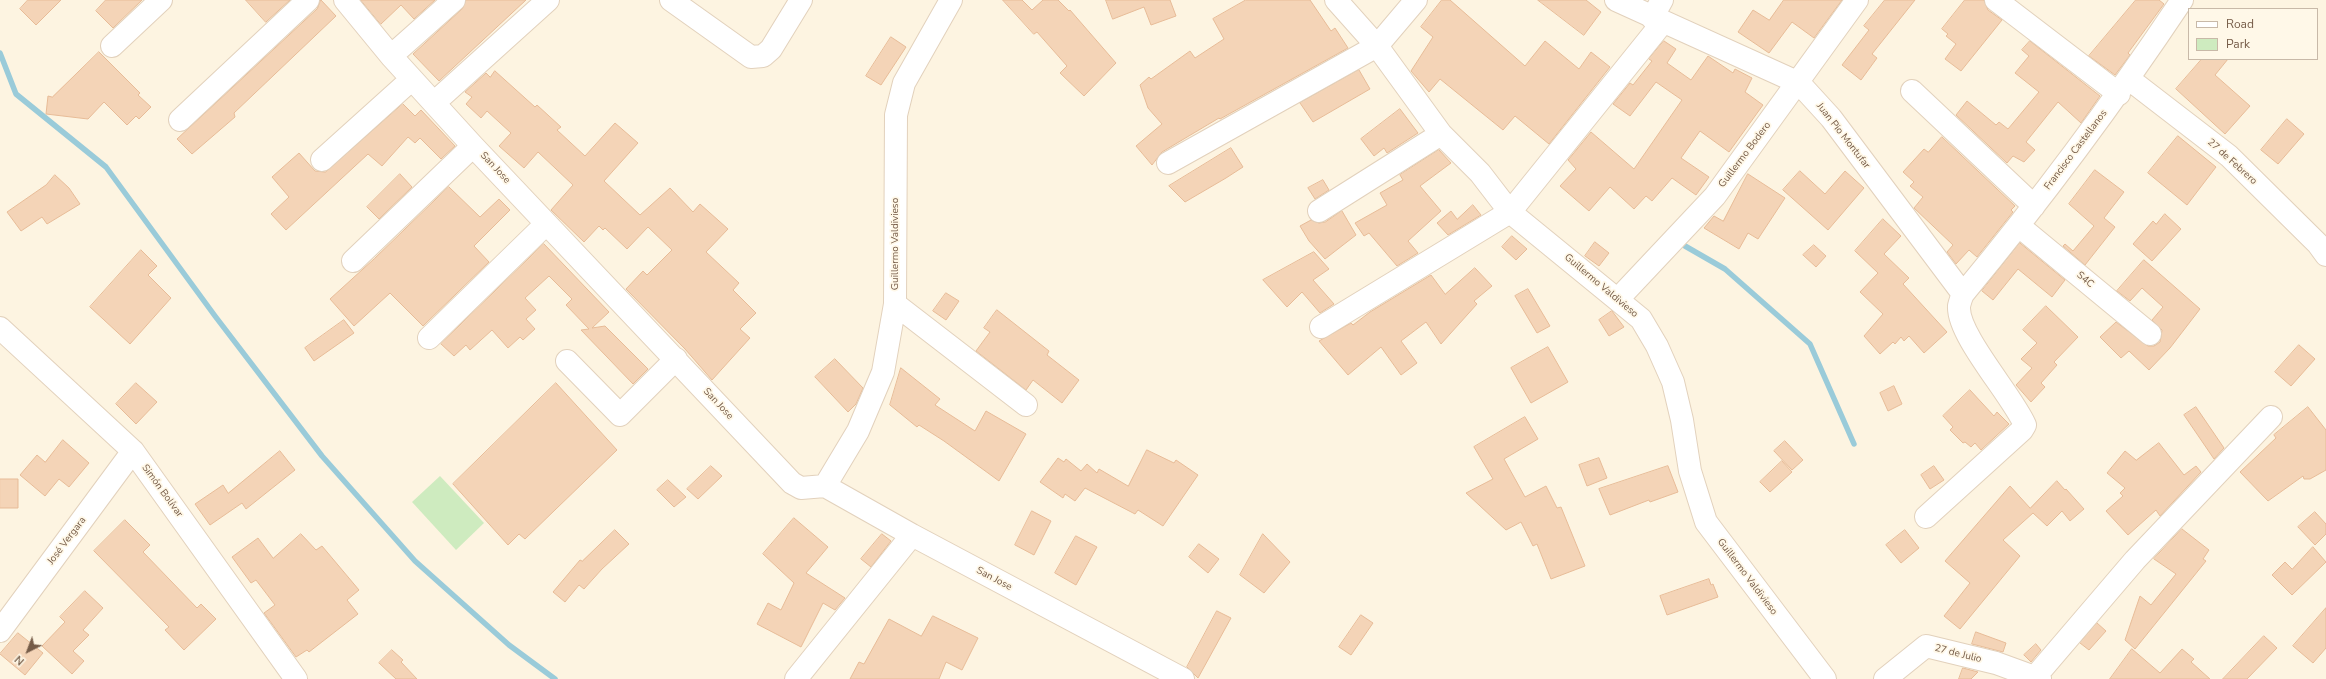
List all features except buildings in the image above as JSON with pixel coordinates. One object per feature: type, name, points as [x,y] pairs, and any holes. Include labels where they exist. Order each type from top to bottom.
[{"type":"street","points":[[112,46],[161,0]]},
{"type":"street","points":[[180,120],[308,0]]},
{"type":"street","points":[[391,56],[454,0]]},
{"type":"street","points":[[435,102],[548,0]]},
{"type":"street","points":[[672,0],[751,57],[763,56],[772,49],[801,0]]},
{"type":"street","name":"Guillermo Valdivieso","points":[[826,486],[858,431],[882,372],[895,304],[896,115],[904,83],[951,0]]},
{"type":"street","name":"Guillermo Valdivieso","points":[[1336,0],[1377,46],[1441,134],[1480,173],[1510,212],[1641,319],[1657,346],[1673,382],[1682,420],[1690,471],[1706,522],[1825,679]]},
{"type":"street","points":[[1168,163],[1377,46],[1416,0]]},
{"type":"street","name":"Juan Pio Montufar","points":[[1616,0],[1659,13],[1799,83],[1831,118],[1962,294]]},
{"type":"street","name":"Guillermo Bodero","points":[[1618,299],[1714,196],[1799,83],[1857,0]]},
{"type":"street","name":"27 de Febrero","points":[[1996,0],[2229,156],[2324,245]]},
{"type":"street","name":"Francisco Castellanos","points":[[1962,294],[2020,226],[2124,86],[2182,0]]},
{"type":"street","name":"San Jose","points":[[346,1],[391,56],[435,102],[473,146],[792,483],[801,488],[826,486],[912,535],[1182,679]]},
{"type":"street","points":[[1321,327],[1510,212],[1659,13]]},
{"type":"street","points":[[322,160],[412,79]]},
{"type":"street","points":[[1912,92],[2034,206]]},
{"type":"street","points":[[1319,211],[1441,134]]},
{"type":"street","points":[[353,261],[473,146]]},
{"type":"street","points":[[429,338],[546,224]]},
{"type":"street","name":"S4C","points":[[2020,226],[2150,334]]},
{"type":"street","points":[[1926,517],[2022,430],[2025,425],[2014,404],[1964,326],[1959,307],[1962,294]]},
{"type":"street","points":[[895,304],[1026,405]]},
{"type":"street","name":"Simón Bolívar","points":[[0,328],[133,451],[287,675]]},
{"type":"street","points":[[568,361],[620,415],[676,359]]},
{"type":"street","points":[[2038,678],[2135,560],[2271,417]]},
{"type":"street","name":"José Vergara","points":[[0,631],[133,451]]},
{"type":"street","points":[[796,679],[912,535]]},
{"type":"street","name":"27 de Julio","points":[[1885,679],[1926,646],[1996,664],[2038,678]]},
{"type":"green space","points":[[440,476],[484,523],[456,550],[412,502]]},
{"type":"waterway","points":[[0,53],[16,94],[106,167],[215,316],[322,456],[415,561],[509,645],[555,679]]},
{"type":"waterway","points":[[1685,246],[1725,269],[1810,344],[1854,444]]}]
